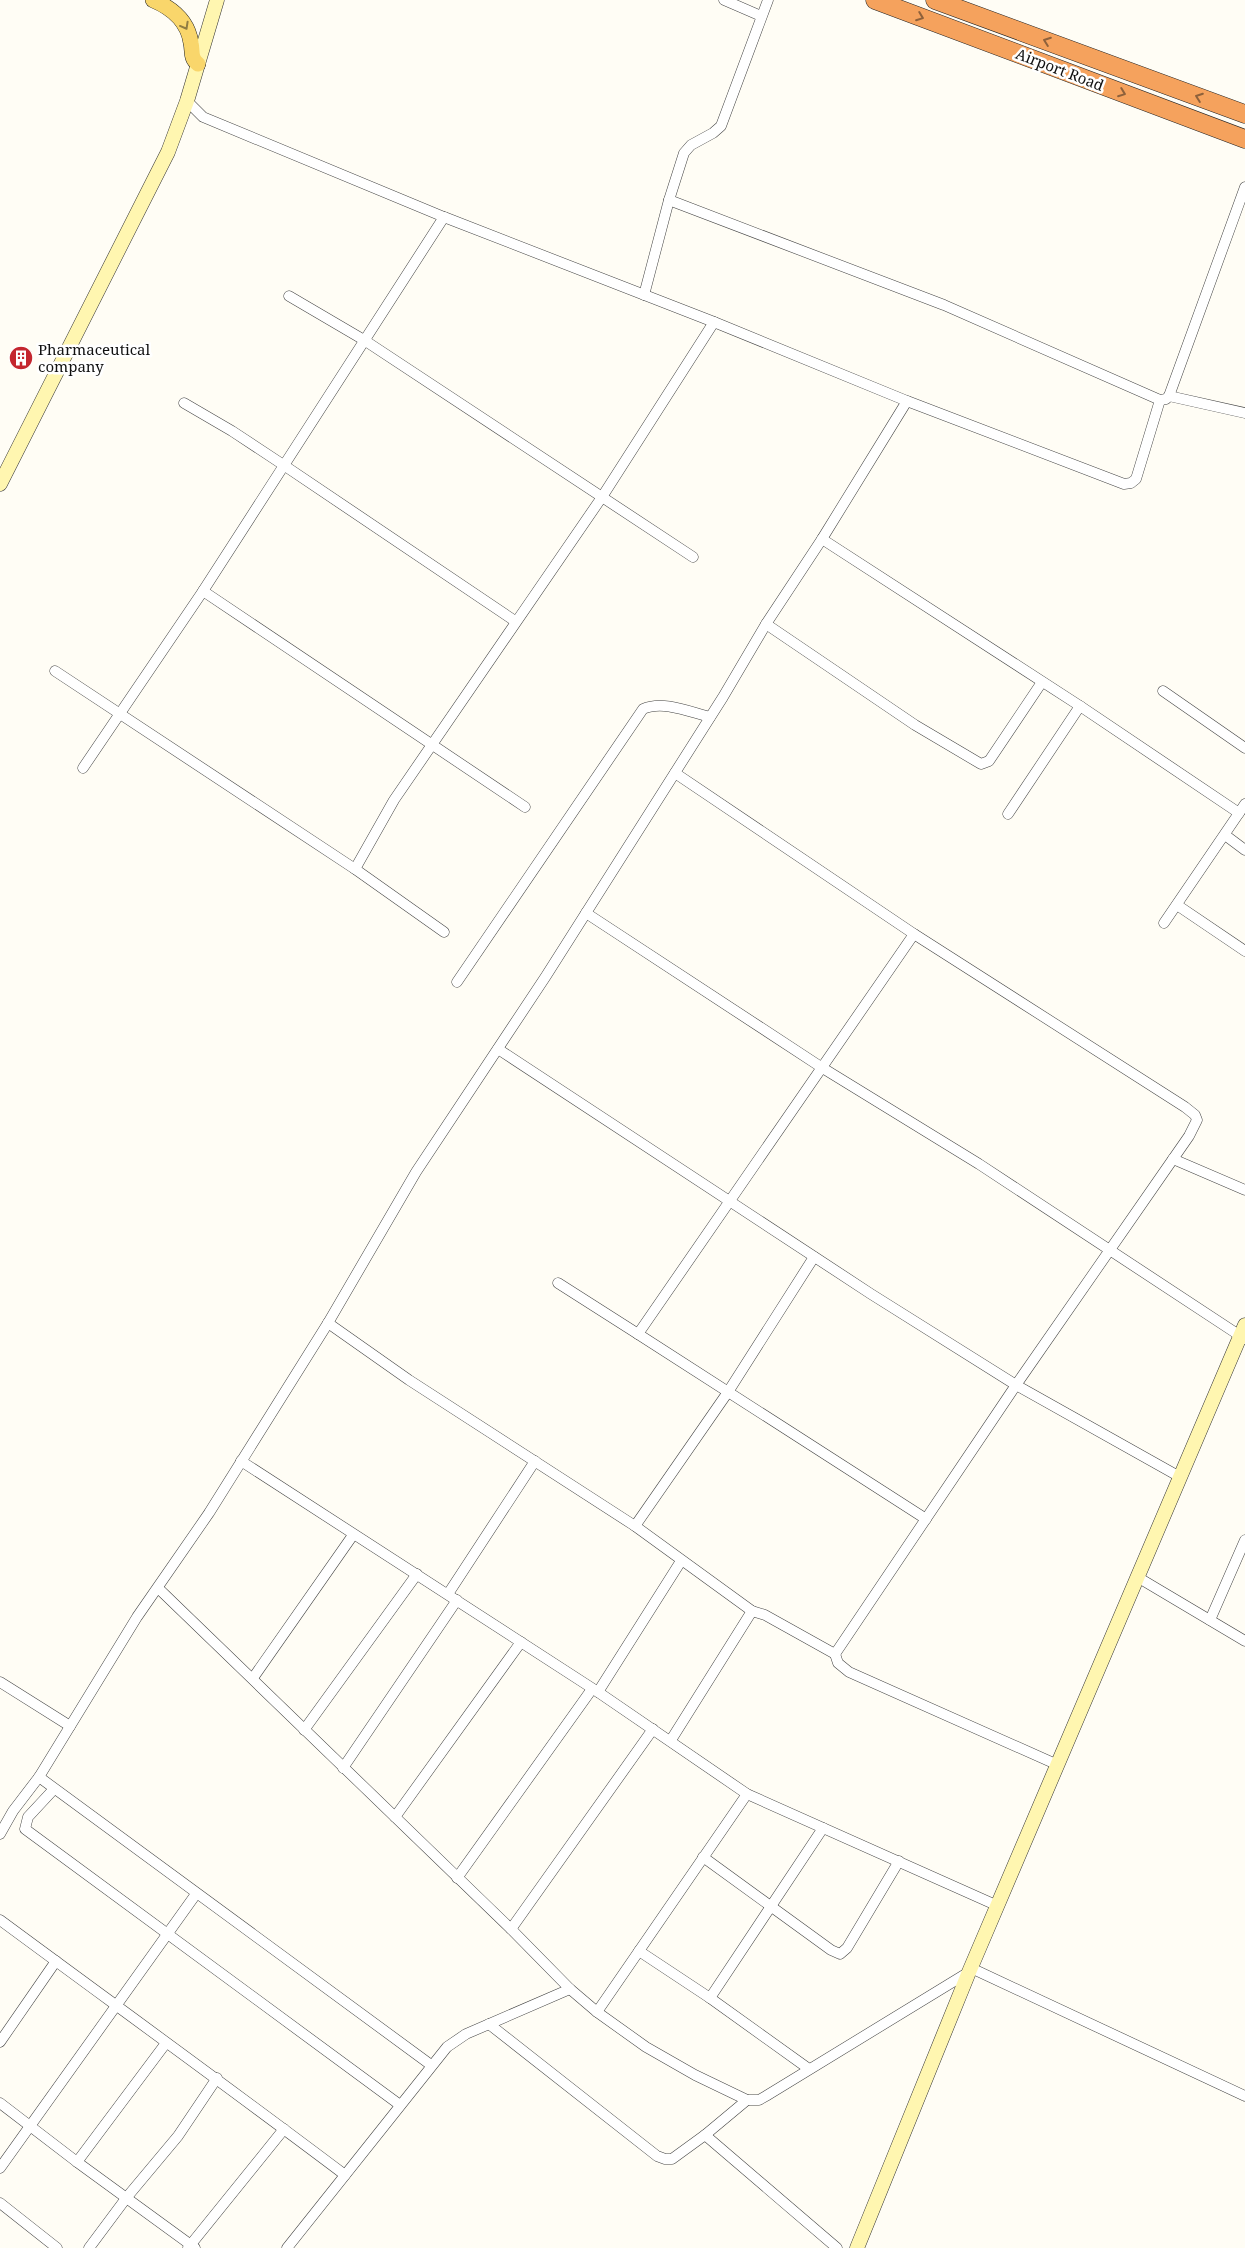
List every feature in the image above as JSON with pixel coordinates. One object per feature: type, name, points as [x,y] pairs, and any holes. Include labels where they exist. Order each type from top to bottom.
[{"type":"highway","name":"Airport Road","points":[[875,0],[1245,139]]},
{"type":"highway","name":"Airport Road","points":[[935,0],[1245,112]]},
{"type":"main road","points":[[153,0],[173,10],[186,26],[190,35],[193,59],[198,64]]},
{"type":"street","points":[[0,484],[159,170],[187,101],[217,0]]},
{"type":"street","points":[[724,0],[761,16]]},
{"type":"street","points":[[644,295],[669,200],[684,153],[691,144],[713,134],[721,126],[768,0]]},
{"type":"street","points":[[187,101],[203,117],[444,217],[714,322],[907,402],[1124,484],[1131,483],[1136,479],[1245,187]]},
{"type":"street","points":[[180,121],[203,117]]},
{"type":"street","points":[[669,200],[944,304],[1165,398],[1245,413]]},
{"type":"street","points":[[83,768],[285,466],[444,217]]},
{"type":"street","points":[[289,296],[364,340],[693,557]]},
{"type":"street","points":[[355,869],[394,800],[602,497],[714,322]]},
{"type":"street","points":[[0,1834],[13,1811],[39,1777],[137,1617],[242,1461],[328,1323],[416,1172],[586,913],[907,402]]},
{"type":"street","points":[[184,403],[232,431],[516,621]]},
{"type":"street","points":[[822,539],[1042,682],[1242,808],[1164,923]]},
{"type":"street","points":[[203,591],[525,807]]},
{"type":"street","points":[[766,624],[915,725],[981,764],[988,761],[1042,682]]},
{"type":"street","points":[[55,671],[355,869],[444,932]]},
{"type":"street","points":[[1163,691],[1245,748]]},
{"type":"street","points":[[457,982],[643,709],[652,705],[660,705],[710,718]]},
{"type":"street","points":[[1008,814],[1080,706]]},
{"type":"street","points":[[675,773],[914,934],[1195,1115],[1196,1125],[1016,1385],[835,1654]]},
{"type":"street","points":[[1225,835],[1245,850]]},
{"type":"street","points":[[1177,905],[1245,951]]},
{"type":"street","points":[[586,913],[821,1067],[979,1164],[1110,1250],[1243,1333],[970,1970],[857,2248]]},
{"type":"street","points":[[638,1334],[914,934]]},
{"type":"street","points":[[498,1049],[814,1257],[1016,1385],[1180,1477]]},
{"type":"street","points":[[1173,1159],[1245,1190]]},
{"type":"street","points":[[635,1526],[728,1392],[814,1257]]},
{"type":"street","points":[[558,1284],[926,1519]]},
{"type":"street","points":[[328,1323],[409,1380],[635,1526],[752,1611],[765,1615],[835,1654],[838,1663],[849,1672],[1058,1765]]},
{"type":"street","points":[[242,1461],[353,1535],[417,1574],[671,1740],[747,1794],[998,1906]]},
{"type":"street","points":[[448,1594],[534,1461]]},
{"type":"street","points":[[253,1678],[353,1535]]},
{"type":"street","points":[[1210,1620],[1245,1540]]},
{"type":"street","points":[[457,1878],[595,1690],[682,1561]]},
{"type":"street","points":[[304,1730],[417,1574]]},
{"type":"street","points":[[1139,1578],[1245,1641]]},
{"type":"street","points":[[158,1588],[511,1929],[570,1989],[597,2012],[646,2047],[695,2075],[747,2100],[759,2100],[970,1970]]},
{"type":"street","points":[[343,1768],[457,1600]]},
{"type":"street","points":[[671,1740],[752,1611]]},
{"type":"street","points":[[395,1817],[521,1642]]},
{"type":"street","points":[[0,1682],[70,1726]]},
{"type":"street","points":[[511,1929],[653,1729]]},
{"type":"street","points":[[39,1777],[431,2065]]},
{"type":"street","points":[[54,1789],[28,1817],[25,1829],[400,2105]]},
{"type":"street","points":[[597,2012],[747,1794]]},
{"type":"street","points":[[0,1818],[13,1811]]},
{"type":"street","points":[[710,1998],[823,1828]]},
{"type":"street","points":[[703,1857],[831,1950],[840,1954],[847,1948],[899,1861]]},
{"type":"street","points":[[0,2168],[196,1894]]},
{"type":"street","points":[[0,1920],[166,2043],[217,2078],[345,2175]]},
{"type":"street","points":[[639,1951],[710,1998],[809,2069]]},
{"type":"street","points":[[0,2042],[56,1961]]},
{"type":"street","points":[[970,1970],[1018,1989],[1245,2096]]},
{"type":"street","points":[[287,2248],[431,2065],[456,2040],[570,1989]]},
{"type":"street","points":[[489,2024],[657,2156],[665,2159],[672,2159],[705,2135],[747,2100]]},
{"type":"street","points":[[77,2162],[166,2043]]},
{"type":"street","points":[[89,2248],[127,2197],[178,2136],[217,2078]]},
{"type":"street","points":[[0,2103],[191,2247],[284,2129]]},
{"type":"street","points":[[705,2135],[837,2248]]},
{"type":"street","points":[[0,2203],[57,2248]]},
{"type":"place","name":"Pharmaceutical company","points":[[21,358]]}]
